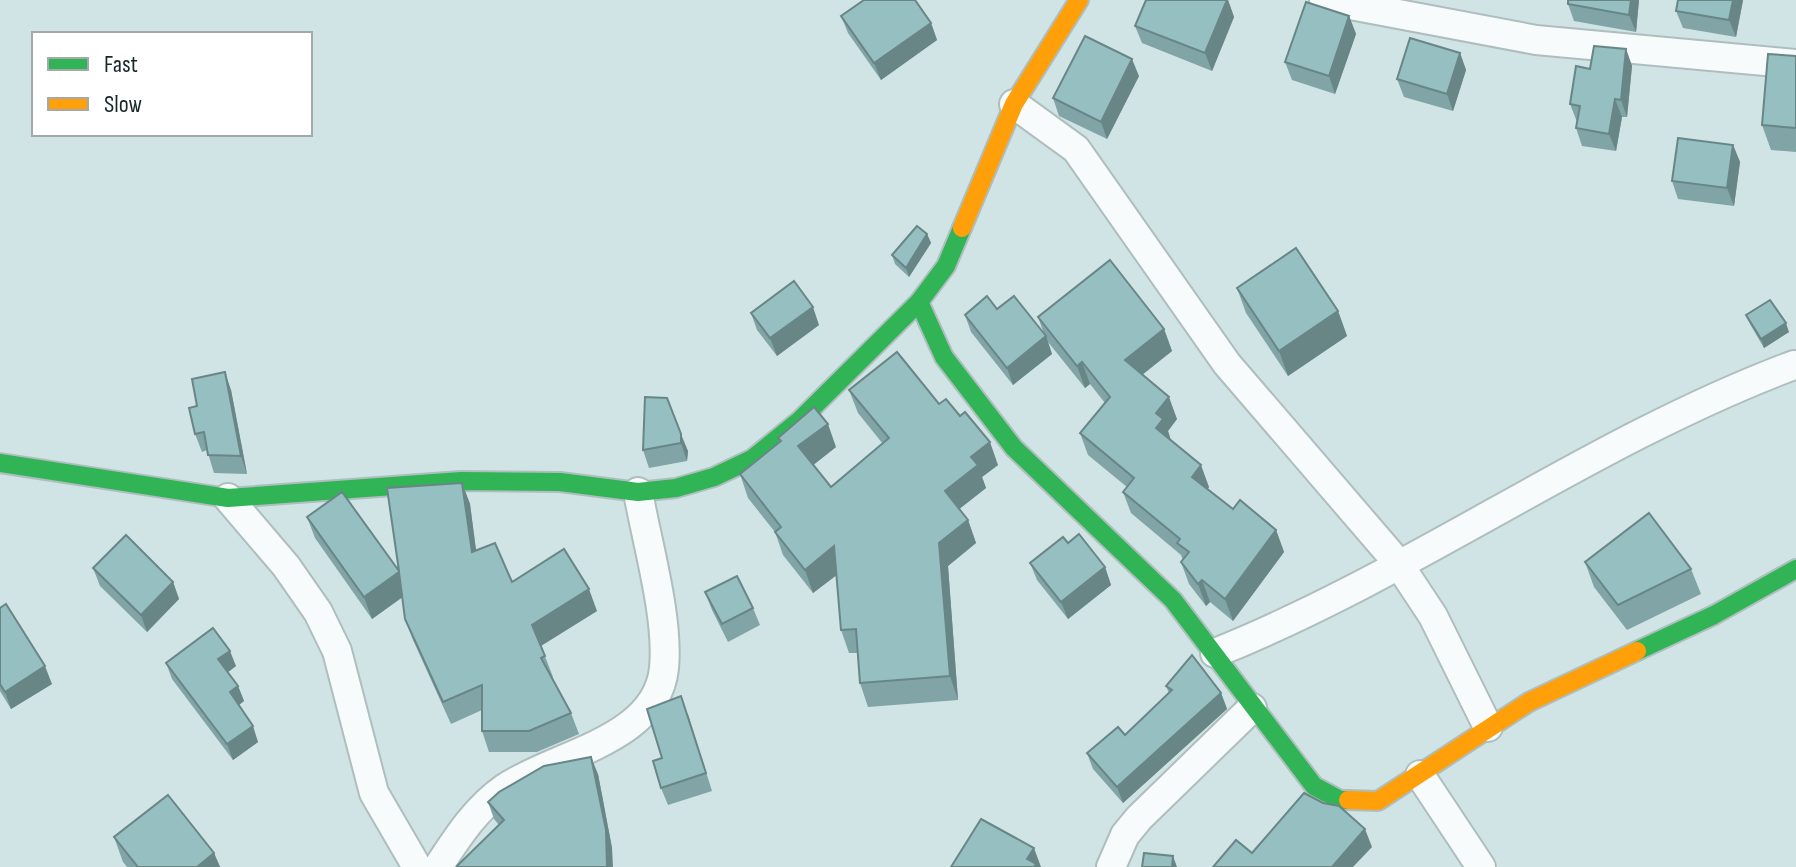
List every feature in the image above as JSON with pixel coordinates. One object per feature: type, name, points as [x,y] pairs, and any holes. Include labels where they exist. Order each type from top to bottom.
[{"type":"street","points":[[0,463],[228,498],[461,481],[560,482],[638,492],[676,488],[714,477],[752,459],[800,420],[919,302],[946,266],[1014,104],[1079,0]]},
{"type":"street","points":[[1324,0],[1536,40],[1796,64]]},
{"type":"street","points":[[1014,104],[1076,149],[1227,364],[1398,563],[1433,616],[1488,727]]},
{"type":"street","points":[[919,302],[944,357],[1014,448],[1133,558],[1173,600],[1314,786],[1340,800],[1378,801],[1488,727],[1579,677],[1714,615],[1796,569]]},
{"type":"street","points":[[1215,653],[1291,623],[1657,424],[1731,388],[1794,365]]},
{"type":"street","points":[[438,867],[467,823],[504,789],[614,735],[651,705],[664,669],[662,627],[638,492]]},
{"type":"street","points":[[228,498],[286,566],[318,612],[337,651],[374,793],[417,867]]},
{"type":"street","points":[[1111,867],[1125,835],[1139,818],[1252,708]]},
{"type":"street","points":[[1420,775],[1481,867]]},
{"type":"building","points":[[864,0],[915,0],[931,23],[874,63],[841,16]]},
{"type":"building","points":[[1146,0],[1227,0],[1205,53],[1135,26]]},
{"type":"building","points":[[1568,0],[1631,0],[1629,15],[1568,4]]},
{"type":"building","points":[[1678,0],[1733,0],[1729,20],[1676,11]]},
{"type":"building","points":[[1306,2],[1349,16],[1329,76],[1285,62]]},
{"type":"building","points":[[1085,36],[1132,59],[1101,122],[1053,98]]},
{"type":"building","points":[[1410,38],[1460,53],[1447,94],[1397,79]]},
{"type":"building","points":[[1594,46],[1626,49],[1621,100],[1615,99],[1609,134],[1576,128],[1580,106],[1570,104],[1576,66],[1590,69]]},
{"type":"building","points":[[1768,54],[1796,56],[1796,128],[1762,125]]},
{"type":"building","points":[[1678,138],[1733,145],[1727,188],[1672,181]]},
{"type":"building","points":[[917,226],[927,234],[906,268],[892,255]]},
{"type":"building","points":[[1296,248],[1338,311],[1279,351],[1237,288]]},
{"type":"building","points":[[1110,260],[1164,329],[1125,360],[1169,397],[1156,413],[1163,419],[1156,428],[1201,465],[1192,477],[1233,509],[1240,500],[1276,530],[1225,599],[1202,580],[1198,584],[1181,562],[1189,552],[1177,543],[1180,539],[1123,492],[1134,478],[1080,433],[1110,397],[1082,362],[1077,366],[1038,317]]},
{"type":"building","points":[[794,281],[813,307],[770,338],[751,313]]},
{"type":"building","points":[[987,296],[997,309],[1014,296],[1046,336],[1007,368],[965,315]]},
{"type":"building","points":[[1770,300],[1786,323],[1761,339],[1746,315]]},
{"type":"building","points":[[897,352],[939,404],[946,399],[960,416],[965,412],[990,442],[971,457],[978,465],[945,491],[968,520],[939,543],[950,676],[860,683],[856,629],[841,630],[834,546],[805,570],[775,532],[781,527],[740,474],[781,441],[778,438],[814,407],[828,424],[798,446],[831,487],[889,438],[849,390]]},
{"type":"building","points":[[225,372],[241,456],[208,455],[204,432],[195,434],[189,408],[197,406],[192,379]]},
{"type":"building","points":[[645,397],[667,398],[681,434],[681,443],[643,450]]},
{"type":"building","points":[[462,483],[472,552],[495,543],[512,582],[564,549],[589,589],[532,625],[545,656],[541,658],[571,713],[529,731],[482,731],[482,685],[443,702],[405,619],[399,572],[364,597],[307,517],[342,492],[399,571],[387,488]]},
{"type":"building","points":[[1649,513],[1691,569],[1618,605],[1585,562]]},
{"type":"building","points":[[1079,534],[1105,567],[1061,602],[1030,563],[1063,537],[1068,543]]},
{"type":"building","points":[[126,535],[173,582],[141,615],[93,568]]},
{"type":"building","points":[[737,576],[753,608],[722,624],[705,592]]},
{"type":"building","points":[[6,604],[45,666],[5,692],[0,684],[0,608]]},
{"type":"building","points":[[213,628],[230,651],[218,659],[238,686],[230,692],[253,726],[227,744],[166,663]]},
{"type":"building","points":[[1192,655],[1221,693],[1117,787],[1087,753],[1118,727],[1125,735],[1172,690],[1166,686]]},
{"type":"building","points":[[681,696],[706,773],[661,788],[653,761],[662,758],[647,709]]},
{"type":"building","points":[[591,757],[606,830],[607,867],[457,866],[504,820],[488,802],[499,792],[544,766]]},
{"type":"building","points":[[1304,793],[1323,803],[1339,806],[1365,829],[1332,867],[1213,867],[1236,840],[1252,853]]},
{"type":"building","points":[[168,795],[214,853],[197,867],[138,867],[114,837]]},
{"type":"building","points":[[981,819],[1034,848],[1027,859],[1036,864],[1034,867],[951,867]]},
{"type":"building","points":[[1144,853],[1173,856],[1172,867],[1142,867]]},
{"type":"traffic: fast","points":[[0,463],[228,498],[461,481],[560,482],[638,492],[676,488],[714,477],[752,459],[800,420],[919,302],[946,266],[962,228]]},
{"type":"traffic: fast","points":[[919,302],[944,357],[1014,448],[1173,600],[1314,786],[1340,800],[1348,800]]},
{"type":"traffic: fast","points":[[1637,651],[1714,615],[1796,569]]},
{"type":"traffic: slow","points":[[962,228],[1014,104],[1079,0]]},
{"type":"traffic: slow","points":[[1348,800],[1378,801],[1529,702],[1637,651]]}]
